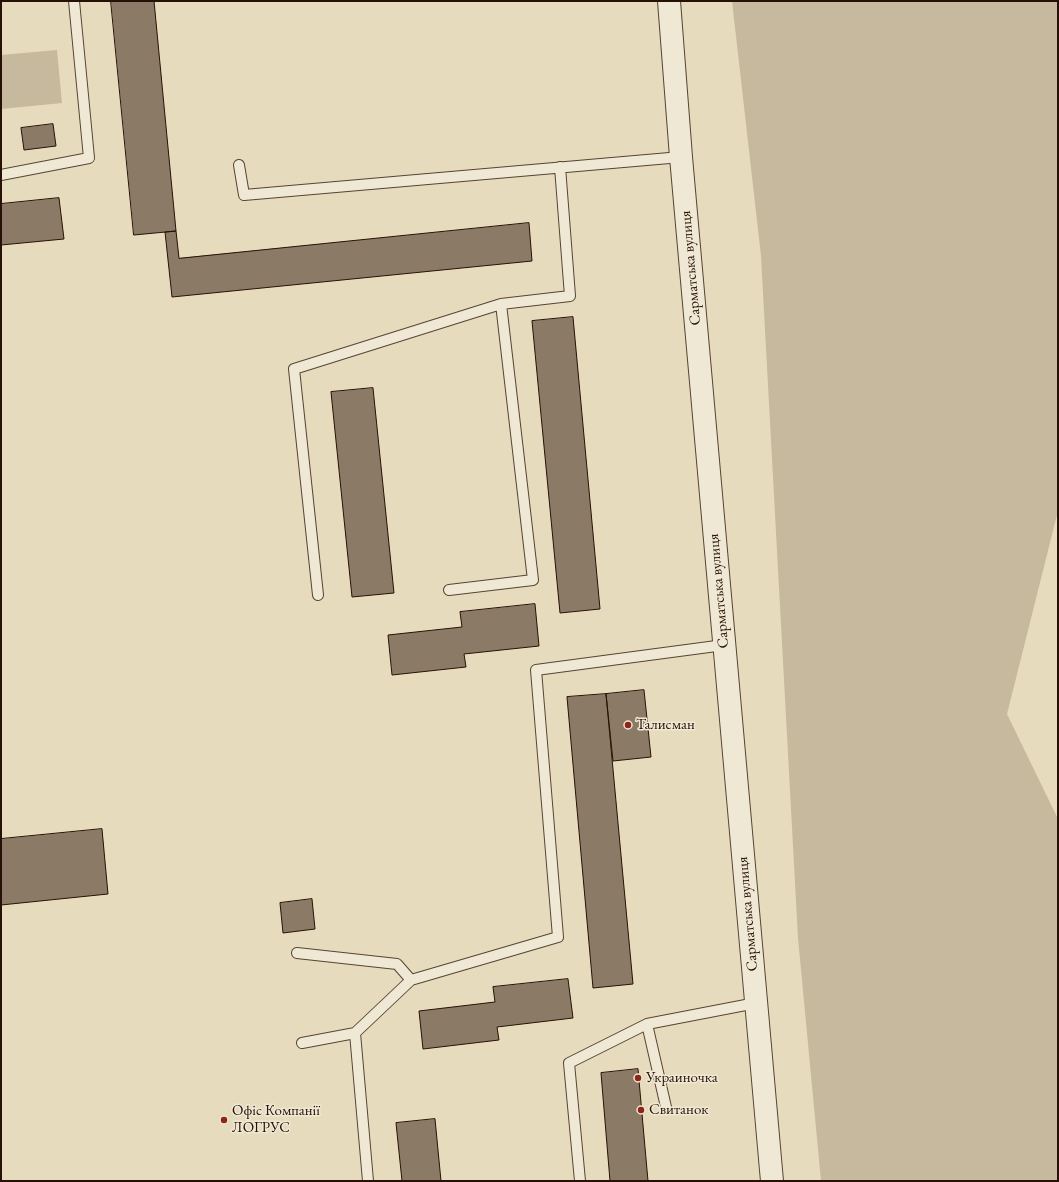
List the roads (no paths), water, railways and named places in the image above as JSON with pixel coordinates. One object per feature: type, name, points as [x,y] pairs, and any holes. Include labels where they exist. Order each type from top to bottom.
[{"type":"street","name":"Сарматська вулиця","points":[[669,1],[681,156],[772,1181]]},
{"type":"lane","points":[[1,175],[89,158],[74,1]]},
{"type":"lane","points":[[239,165],[244,195],[681,156]]},
{"type":"lane","points":[[318,595],[294,369],[501,304],[570,296],[560,167]]},
{"type":"lane","points":[[449,590],[532,580],[501,304]]},
{"type":"lane","points":[[302,1043],[355,1034],[411,980],[558,937],[536,670],[724,645]]},
{"type":"lane","points":[[297,953],[397,964],[411,980]]},
{"type":"lane","points":[[580,1181],[569,1063],[647,1024],[756,1003]]},
{"type":"lane","points":[[647,1024],[666,1107]]},
{"type":"lane","points":[[355,1034],[368,1181]]},
{"type":"place","name":"Талисман","points":[[628,725]]},
{"type":"place","name":"Украиночка","points":[[638,1078]]},
{"type":"place","name":"Свитанок","points":[[641,1110]]},
{"type":"place","name":"Офіс Компанії ЛОГРУС","points":[[224,1120]]}]
